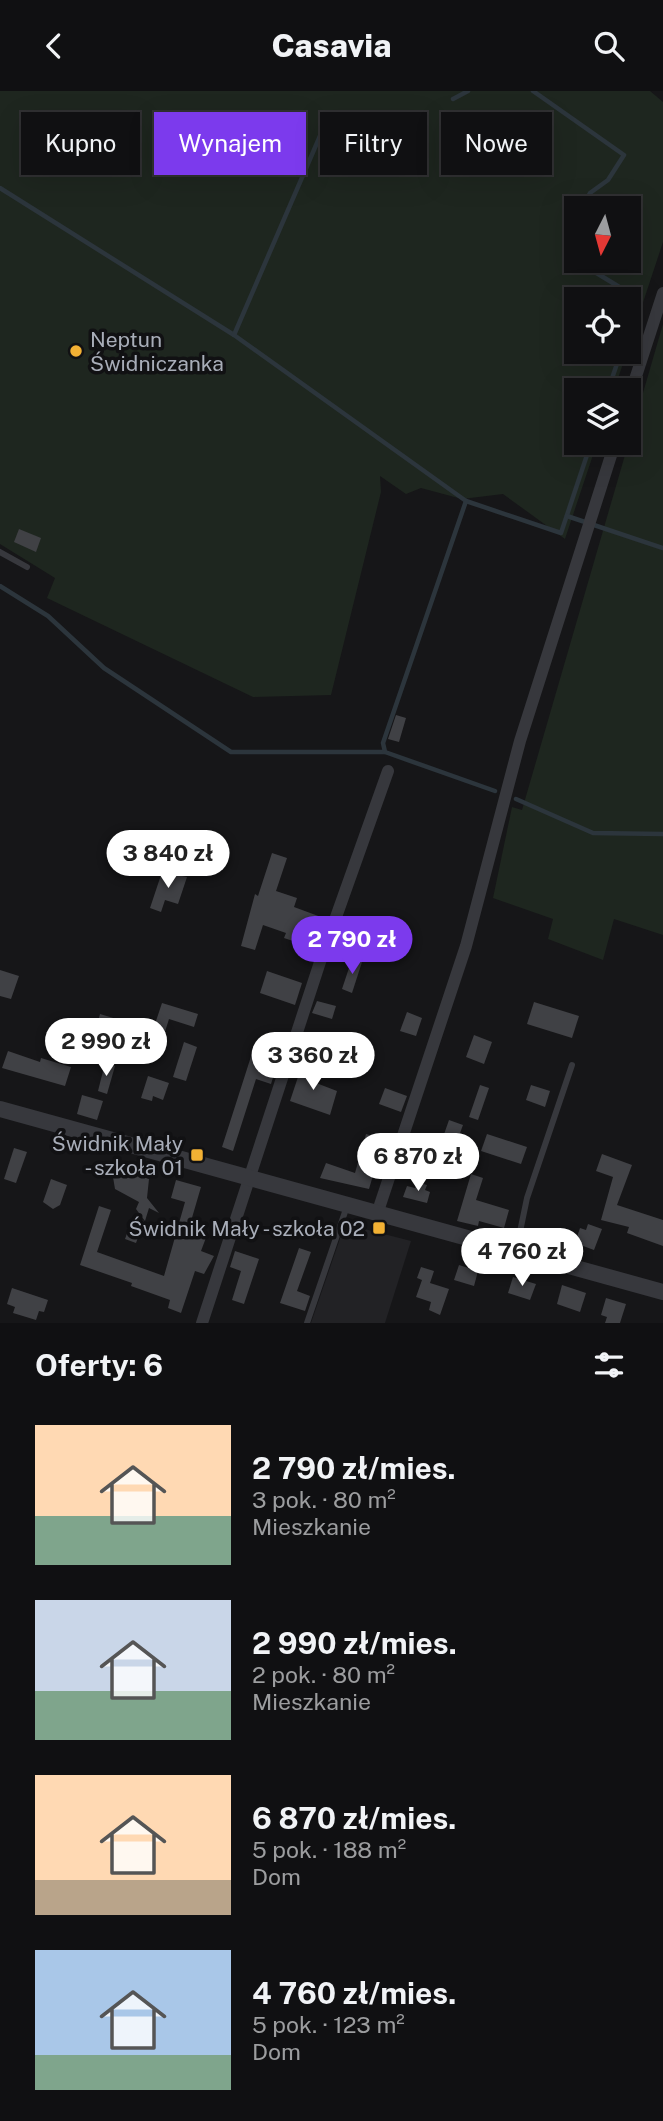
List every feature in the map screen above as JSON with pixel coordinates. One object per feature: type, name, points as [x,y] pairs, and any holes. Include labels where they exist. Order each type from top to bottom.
[{"type":"street","points":[[635,378],[663,293]]},
{"type":"street","points":[[377,1214],[462,959],[509,776],[611,455]]},
{"type":"street","points":[[202,1323],[320,962],[388,771]]},
{"type":"street","points":[[0,1109],[663,1292]]},
{"type":"lane","points":[[0,552],[27,567]]},
{"type":"lane","points":[[516,1252],[527,1198],[572,1065]]},
{"type":"lane","points":[[307,1323],[347,1206]]},
{"type":"shaded area","points":[[0,91],[650,91],[663,102],[663,242],[641,309],[641,287],[564,287],[564,364],[623,364],[618,378],[564,378],[564,455],[593,455],[565,539],[503,494],[462,499],[421,488],[406,494],[380,476],[381,492],[331,695],[253,697],[47,598],[55,578],[0,544]]},
{"type":"shaded area","points":[[663,324],[663,935],[614,919],[603,960],[548,939],[553,919],[493,898],[512,807],[522,810],[625,455],[641,455],[641,400]]},
{"type":"shaded area","points":[[345,1224],[411,1241],[385,1323],[311,1323]]},
{"type":"building","points":[[19,529],[41,538],[36,552],[14,542]]},
{"type":"building","points":[[396,715],[406,718],[399,742],[388,739]]},
{"type":"building","points":[[272,853],[287,858],[276,891],[297,898],[294,907],[321,917],[311,947],[284,938],[286,933],[263,925],[255,950],[241,946],[255,894],[258,896]]},
{"type":"building","points":[[162,872],[187,877],[178,904],[165,900],[161,912],[150,908]]},
{"type":"building","points":[[353,927],[365,931],[356,957],[344,953]]},
{"type":"building","points":[[352,959],[362,962],[352,993],[342,989]]},
{"type":"building","points":[[0,970],[19,976],[11,999],[0,996]]},
{"type":"building","points":[[267,971],[302,983],[295,1005],[260,993]]},
{"type":"building","points":[[317,1001],[336,1006],[332,1019],[312,1013]]},
{"type":"building","points":[[534,1002],[579,1016],[572,1038],[527,1024]]},
{"type":"building","points":[[162,1003],[198,1014],[194,1027],[169,1019],[156,1060],[145,1056],[148,1046],[119,1037],[114,1057],[90,1050],[100,1014],[153,1030]]},
{"type":"building","points":[[407,1012],[422,1018],[416,1036],[400,1031]]},
{"type":"building","points":[[474,1035],[492,1042],[484,1064],[466,1057]]},
{"type":"building","points":[[184,1042],[197,1047],[186,1081],[173,1077]]},
{"type":"building","points":[[255,1044],[281,1052],[271,1084],[256,1079],[233,1151],[222,1147]]},
{"type":"building","points":[[8,1051],[40,1062],[41,1058],[71,1067],[65,1086],[2,1068]]},
{"type":"building","points":[[303,1062],[316,1067],[311,1081],[337,1091],[330,1115],[290,1101]]},
{"type":"building","points":[[105,1063],[115,1066],[107,1094],[98,1091]]},
{"type":"building","points":[[148,1076],[169,1083],[163,1100],[153,1096],[152,1101],[141,1098]]},
{"type":"building","points":[[480,1085],[489,1088],[478,1120],[469,1117]]},
{"type":"building","points":[[531,1085],[550,1091],[545,1107],[526,1100]]},
{"type":"building","points":[[385,1088],[407,1096],[401,1112],[379,1104]]},
{"type":"building","points":[[82,1095],[103,1101],[97,1120],[77,1114]]},
{"type":"building","points":[[449,1120],[463,1125],[456,1144],[442,1140]]},
{"type":"building","points":[[366,1134],[377,1137],[367,1170],[374,1172],[369,1189],[320,1178],[326,1163],[355,1173]]},
{"type":"building","points":[[487,1134],[527,1147],[521,1164],[481,1151]]},
{"type":"building","points":[[14,1148],[27,1152],[16,1183],[4,1179]]},
{"type":"building","points":[[602,1154],[632,1165],[617,1205],[663,1220],[663,1246],[627,1233],[629,1227],[601,1220],[613,1177],[596,1171]]},
{"type":"building","points":[[121,1170],[149,1179],[147,1198],[159,1213],[149,1208],[145,1221],[136,1209],[139,1202],[115,1189],[113,1177],[119,1176]]},
{"type":"building","points":[[471,1174],[483,1178],[476,1200],[509,1210],[504,1228],[479,1221],[478,1226],[457,1221]]},
{"type":"building","points":[[51,1179],[67,1185],[60,1205],[53,1209],[43,1202]]},
{"type":"building","points":[[176,1180],[201,1187],[189,1228],[207,1235],[201,1251],[214,1256],[204,1274],[195,1271],[181,1313],[168,1308],[170,1300],[80,1265],[99,1206],[111,1210],[97,1252],[164,1276],[185,1202],[171,1198]]},
{"type":"building","points":[[417,1182],[427,1185],[425,1190],[430,1192],[427,1203],[403,1197],[407,1186],[415,1188]]},
{"type":"building","points":[[133,1217],[144,1221],[136,1243],[125,1239]]},
{"type":"building","points":[[588,1224],[602,1229],[594,1250],[575,1243],[580,1228],[586,1230]]},
{"type":"building","points":[[299,1248],[311,1252],[297,1291],[310,1296],[305,1311],[280,1303]]},
{"type":"building","points":[[235,1251],[259,1259],[244,1304],[232,1300],[241,1271],[230,1267]]},
{"type":"building","points":[[459,1265],[478,1271],[474,1286],[454,1280]]},
{"type":"building","points":[[421,1267],[434,1271],[430,1283],[449,1289],[440,1315],[429,1310],[431,1302],[416,1297],[422,1280],[417,1278]]},
{"type":"building","points":[[513,1277],[536,1284],[530,1300],[508,1293]]},
{"type":"building","points":[[562,1285],[586,1293],[580,1312],[557,1304]]},
{"type":"building","points":[[12,1288],[48,1300],[44,1312],[39,1311],[36,1320],[13,1313],[15,1307],[7,1304]]},
{"type":"building","points":[[606,1298],[626,1304],[620,1323],[605,1323],[607,1317],[601,1315]]},
{"type":"waterway","points":[[453,99],[468,91]]},
{"type":"waterway","points":[[533,91],[624,155],[608,180],[588,196]]},
{"type":"waterway","points":[[234,335],[320,136]]},
{"type":"waterway","points":[[0,188],[234,335],[466,501],[561,533],[587,455]]},
{"type":"waterway","points":[[596,273],[619,287]]},
{"type":"waterway","points":[[612,378],[617,364]]},
{"type":"waterway","points":[[0,586],[48,616],[104,668],[231,752],[385,752],[383,743],[466,501]]},
{"type":"waterway","points":[[567,516],[663,548]]},
{"type":"waterway","points":[[385,752],[495,791]]},
{"type":"waterway","points":[[516,799],[593,833],[663,834]]},
{"type":"place","name":"Neptun Świdniczanka","points":[[76,351]]},
{"type":"place","name":"Świdnik Mały - szkoła 01","points":[[197,1155]]},
{"type":"place","name":"Świdnik Mały - szkoła 02","points":[[379,1228]]}]
